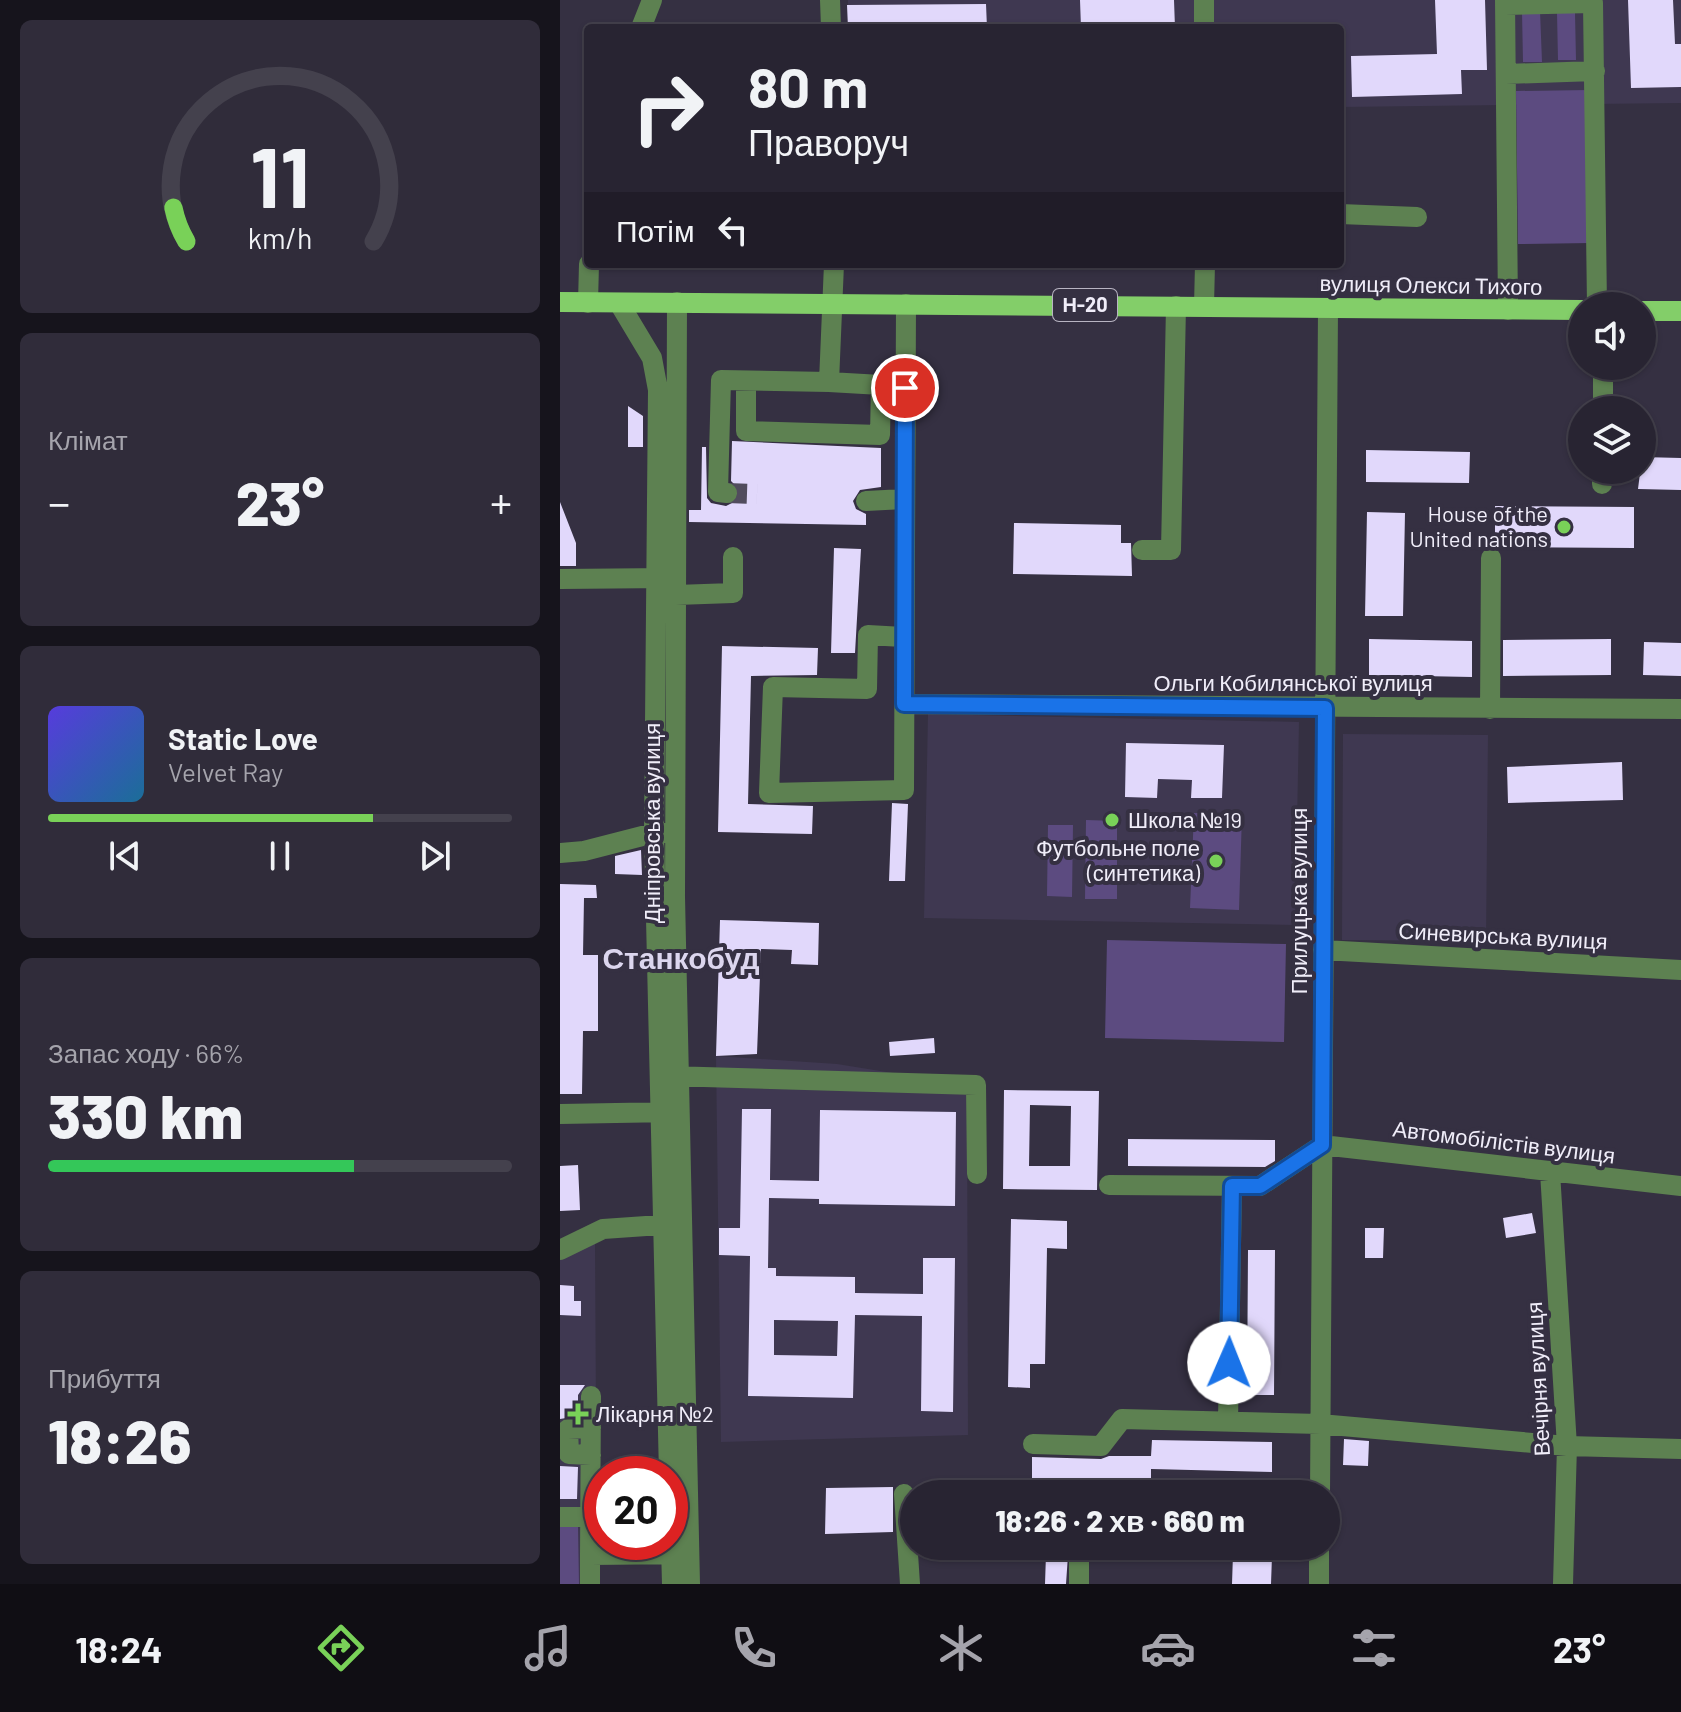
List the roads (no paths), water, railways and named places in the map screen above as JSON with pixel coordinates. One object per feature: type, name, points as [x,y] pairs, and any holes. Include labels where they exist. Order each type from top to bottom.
[{"type":"main road","name":"вулиця Олекси Тихого","points":[[560,302],[1568,310]]},
{"type":"main road","points":[[1656,311],[1681,311]]},
{"type":"street","points":[[643,24],[652,0]]},
{"type":"street","points":[[830,0],[831,24]]},
{"type":"street","points":[[1204,0],[1204,24]]},
{"type":"street","points":[[1508,310],[1505,3],[1593,1],[1597,292]]},
{"type":"street","points":[[1506,74],[1595,71]]},
{"type":"street","points":[[1344,214],[1417,217]]},
{"type":"street","points":[[588,303],[589,268]]},
{"type":"street","points":[[829,382],[835,304],[834,268]]},
{"type":"street","points":[[1204,306],[1205,268]]},
{"type":"street","name":"Дніпровська вулиця","points":[[677,302],[665,833],[678,1456]]},
{"type":"street","name":"Дніпровська вулиця","points":[[619,303],[652,358],[658,390],[670,583]]},
{"type":"street","points":[[903,637],[868,635],[867,689],[773,687],[769,793],[904,790],[906,304]]},
{"type":"street","points":[[1142,550],[1171,550],[1176,306]]},
{"type":"street","name":"Прилуцька вулиця","points":[[1320,1480],[1328,308]]},
{"type":"street","points":[[727,493],[718,492],[721,380],[881,385],[880,435],[746,431],[746,381]]},
{"type":"street","points":[[866,501],[904,499]]},
{"type":"street","points":[[560,579],[670,583],[733,593],[733,557]]},
{"type":"street","points":[[1490,709],[1491,558]]},
{"type":"street","name":"Ольги Кобилянської вулиця","points":[[904,704],[1681,709]]},
{"type":"street","points":[[560,853],[584,851],[665,833]]},
{"type":"street","name":"Синевирська вулиця","points":[[1323,950],[1681,970]]},
{"type":"street","points":[[670,1076],[976,1085],[977,1174]]},
{"type":"street","points":[[560,1114],[671,1112]]},
{"type":"street","points":[[1109,1185],[1260,1186],[1322,1145]]},
{"type":"street","name":"Автомобілістів вулиця","points":[[1322,1145],[1681,1186]]},
{"type":"street","name":"Вечірня вулиця","points":[[1550,1172],[1567,1446],[1563,1584]]},
{"type":"street","points":[[1228,1422],[1232,1186]]},
{"type":"street","points":[[560,1250],[603,1229],[674,1224]]},
{"type":"street","name":"Дніпровська вулиця","points":[[669,1456],[674,1224]]},
{"type":"street","points":[[591,1396],[591,1456]]},
{"type":"street","points":[[1033,1444],[1101,1446],[1122,1419],[1320,1424],[1567,1446],[1681,1449]]},
{"type":"street","points":[[560,1517],[584,1517]]},
{"type":"street","points":[[590,1560],[590,1584]]},
{"type":"street","name":"Дніпровська вулиця","points":[[672,1584],[678,1560]]},
{"type":"street","name":"Дніпровська вулиця","points":[[682,1560],[690,1584]]},
{"type":"street","points":[[908,1560],[910,1584]]},
{"type":"street","points":[[1319,1560],[1319,1584]]},
{"type":"street","points":[[1079,1562],[1079,1584]]},
{"type":"tunnel","points":[[727,493],[757,494]]},
{"type":"place","name":"House of the United nations","points":[[1564,527]]},
{"type":"place","name":"Школа №19","points":[[1112,820]]},
{"type":"place","name":"Футбольне поле (синтетика)","points":[[1216,861]]},
{"type":"place","name":"Лікарня №2","points":[[578,1414]]},
{"type":"district","name":"Станкобуд","points":[[681,959]]}]
